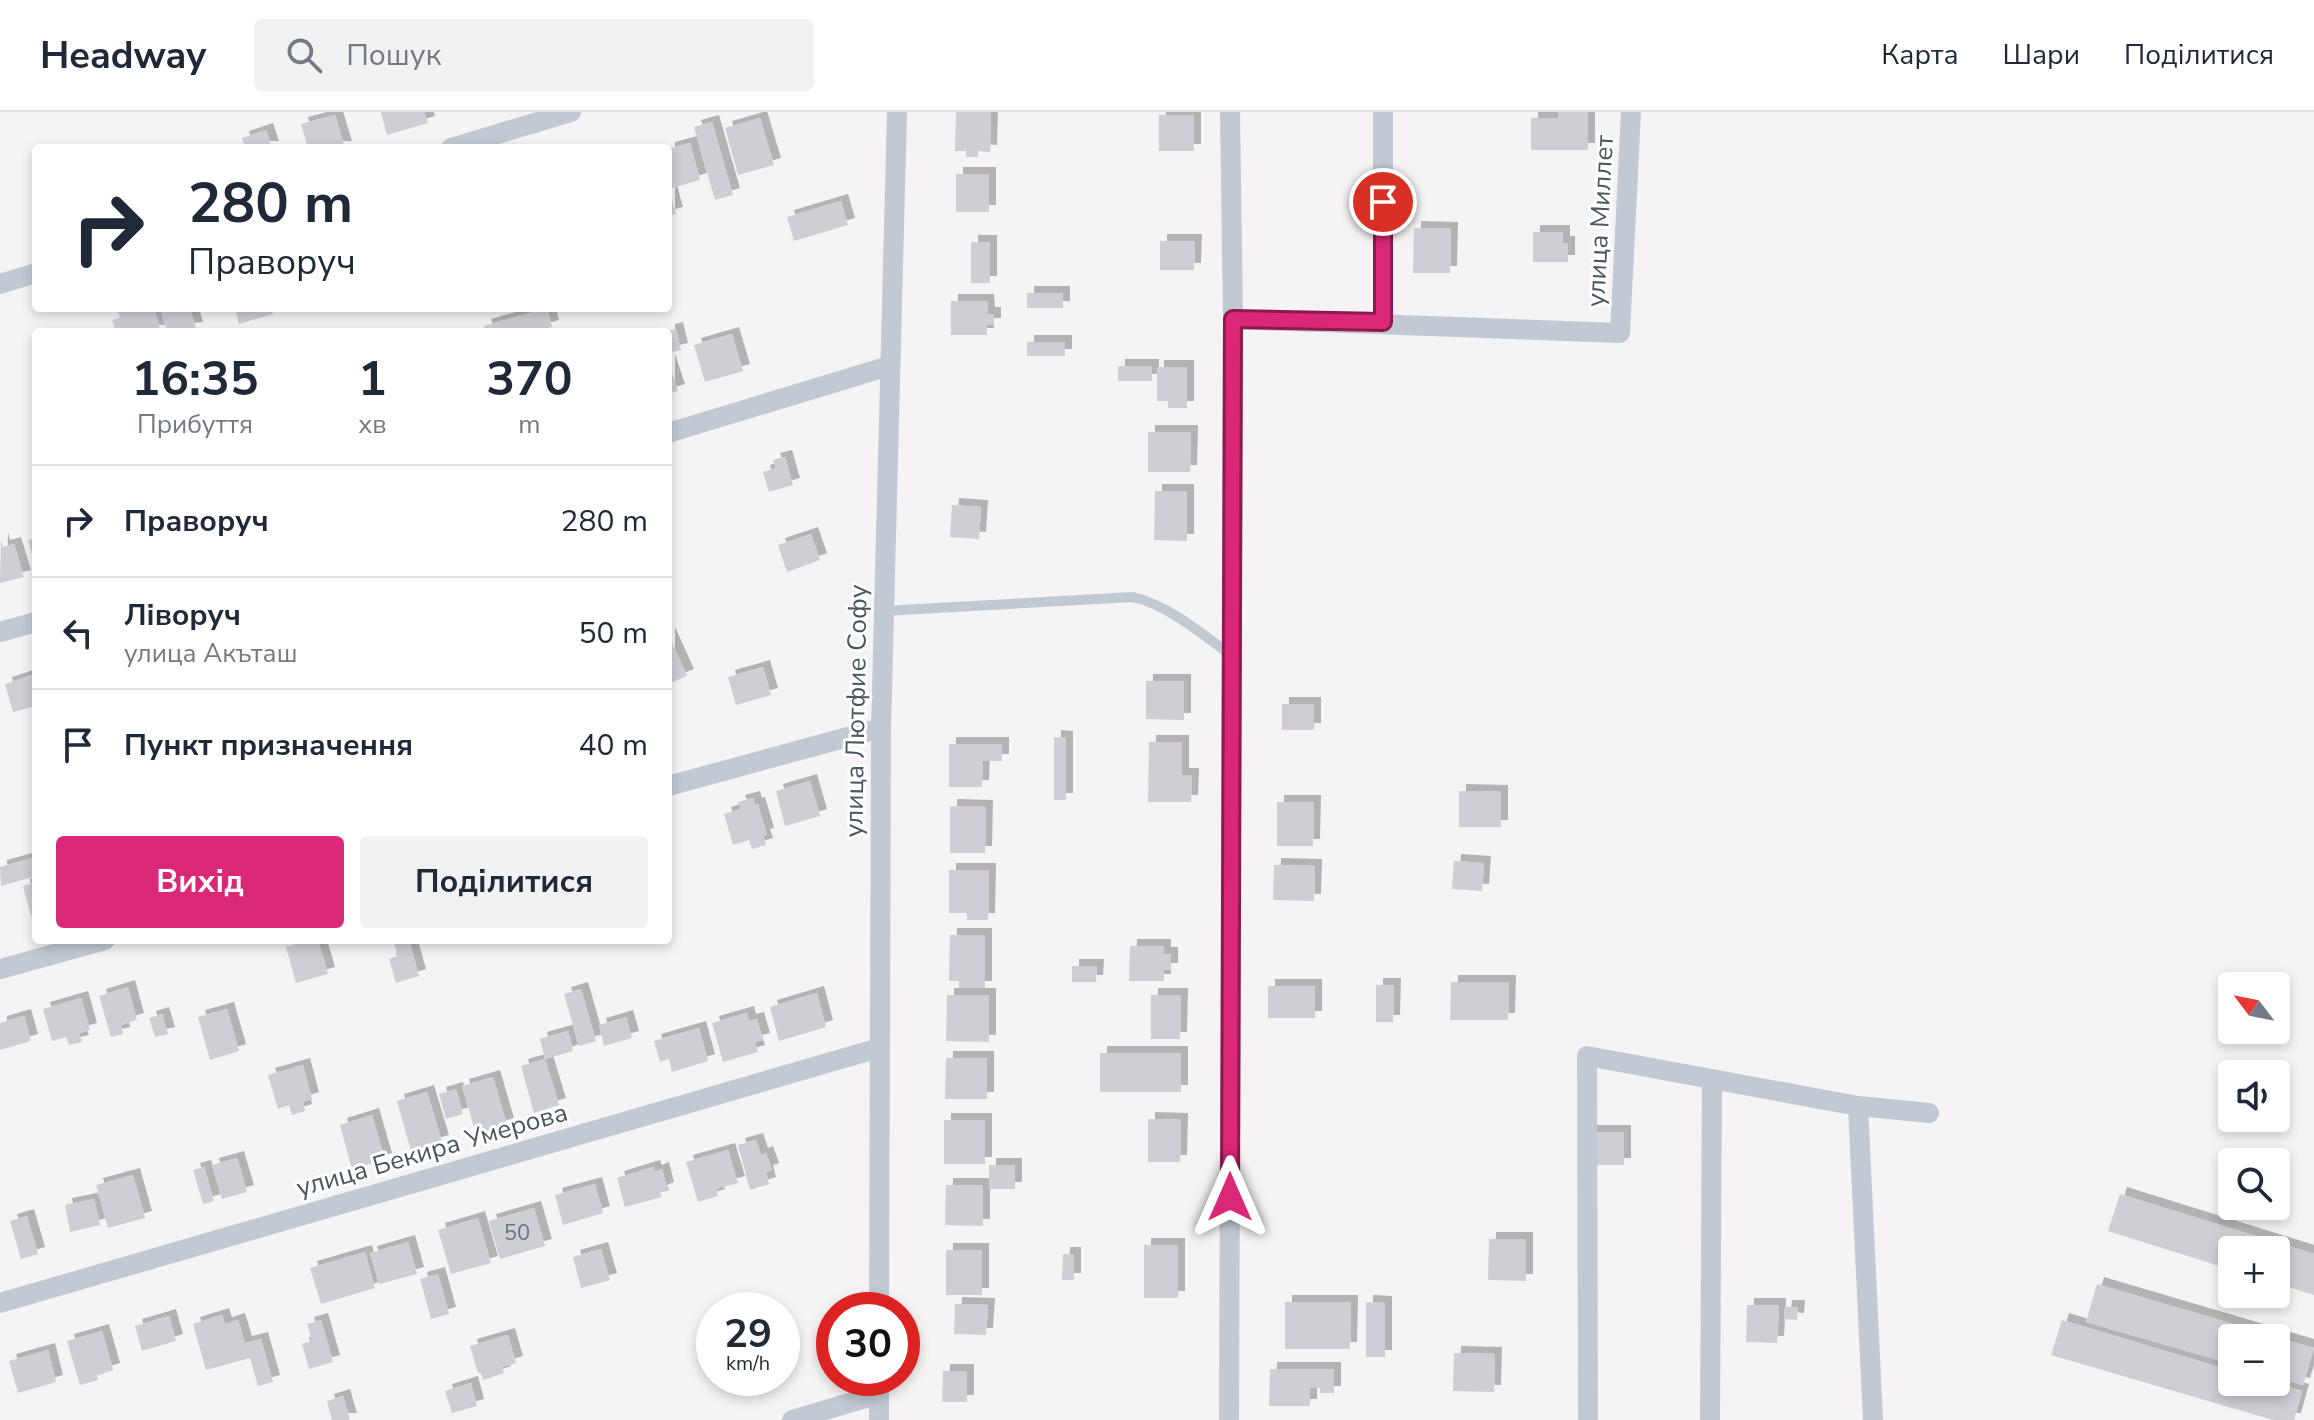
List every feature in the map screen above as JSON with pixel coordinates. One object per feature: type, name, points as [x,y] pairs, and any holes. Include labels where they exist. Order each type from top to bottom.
[{"type":"street","points":[[464,144],[571,112]]},
{"type":"street","name":"улица Лютфие Софу","points":[[879,1292],[881,728],[897,112]]},
{"type":"street","points":[[1229,1420],[1233,319],[1230,112]]},
{"type":"street","points":[[1233,319],[1383,322],[1383,112]]},
{"type":"street","name":"улица Миллет","points":[[1383,322],[1620,333],[1631,112]]},
{"type":"street","points":[[0,284],[32,274]]},
{"type":"street","points":[[672,432],[889,366]]},
{"type":"street","points":[[0,632],[32,623]]},
{"type":"street","points":[[672,785],[881,728]]},
{"type":"street","points":[[0,969],[91,944]]},
{"type":"street","name":"улица Бекира Умерова","points":[[0,1303],[879,1048]]},
{"type":"street","points":[[1588,1420],[1587,1056],[1858,1106],[1929,1113]]},
{"type":"street","points":[[1710,1420],[1712,1079]]},
{"type":"street","points":[[1858,1106],[1873,1420]]},
{"type":"street","points":[[792,1420],[853,1396]]},
{"type":"street","points":[[879,1396],[879,1420]]},
{"type":"lane","points":[[883,611],[1133,597],[1150,601],[1167,611],[1232,656]]},
{"type":"building","points":[[381,112],[424,112],[428,123],[387,135]]},
{"type":"building","points":[[956,112],[991,112],[990,152],[978,151],[978,157],[966,157],[966,151],[955,151]]},
{"type":"building","points":[[1558,112],[1588,112],[1588,150],[1531,150],[1531,118],[1558,118]]},
{"type":"building","points":[[335,115],[344,144],[307,144],[301,124]]},
{"type":"building","points":[[1159,115],[1194,115],[1194,151],[1159,151]]},
{"type":"building","points":[[760,118],[774,165],[738,175],[725,128]]},
{"type":"building","points":[[712,122],[733,195],[715,200],[694,127]]},
{"type":"building","points":[[266,130],[271,144],[244,144],[242,138]]},
{"type":"building","points":[[690,143],[700,180],[672,188],[672,148]]},
{"type":"building","points":[[956,174],[989,174],[989,212],[956,212]]},
{"type":"building","points":[[841,201],[848,225],[794,241],[787,217]]},
{"type":"building","points":[[1414,228],[1451,229],[1450,273],[1413,273]]},
{"type":"building","points":[[1533,232],[1563,232],[1563,243],[1568,243],[1568,262],[1533,262]]},
{"type":"building","points":[[1160,241],[1195,241],[1194,270],[1160,270]]},
{"type":"building","points":[[971,242],[990,242],[990,283],[971,283]]},
{"type":"building","points":[[1027,293],[1063,293],[1063,308],[1027,308]]},
{"type":"building","points":[[951,301],[987,301],[988,314],[994,314],[994,325],[987,325],[987,335],[951,335]]},
{"type":"building","points":[[118,312],[155,312],[160,328],[115,328],[112,320],[120,318]]},
{"type":"building","points":[[161,312],[191,312],[196,328],[166,328]]},
{"type":"building","points":[[236,312],[273,314],[239,324]]},
{"type":"building","points":[[533,312],[548,312],[552,327],[485,328]]},
{"type":"building","points":[[676,329],[681,350],[672,352],[672,330]]},
{"type":"building","points":[[732,334],[743,371],[705,382],[694,345]]},
{"type":"building","points":[[1027,342],[1065,342],[1065,356],[1027,356]]},
{"type":"building","points":[[1118,366],[1152,366],[1152,381],[1118,381]]},
{"type":"building","points":[[1157,367],[1187,367],[1187,408],[1168,408],[1168,401],[1157,401]]},
{"type":"building","points":[[672,373],[678,391],[672,393]]},
{"type":"building","points":[[1148,432],[1191,432],[1190,472],[1148,472]]},
{"type":"building","points":[[785,457],[793,485],[769,492],[763,472],[776,468],[773,460]]},
{"type":"building","points":[[1155,491],[1187,491],[1187,541],[1154,540]]},
{"type":"building","points":[[952,505],[981,507],[979,539],[950,537]]},
{"type":"building","points":[[811,534],[820,560],[787,572],[778,545]]},
{"type":"building","points":[[1,539],[3,547],[14,544],[24,577],[0,583]]},
{"type":"building","points":[[672,643],[687,676],[672,682]]},
{"type":"building","points":[[763,667],[771,695],[736,705],[728,677]]},
{"type":"building","points":[[32,675],[32,707],[13,712],[5,684]]},
{"type":"building","points":[[1146,681],[1184,681],[1184,720],[1146,719]]},
{"type":"building","points":[[1282,704],[1314,704],[1314,730],[1282,730]]},
{"type":"building","points":[[1054,737],[1066,738],[1066,800],[1054,800]]},
{"type":"building","points":[[1149,742],[1182,742],[1182,775],[1192,775],[1191,802],[1148,802]]},
{"type":"building","points":[[949,744],[1002,744],[1002,761],[983,761],[982,787],[949,787]]},
{"type":"building","points":[[810,781],[820,816],[785,826],[776,791]]},
{"type":"building","points":[[1459,791],[1501,792],[1501,827],[1459,827]]},
{"type":"building","points":[[753,798],[755,805],[758,804],[767,835],[763,836],[766,845],[752,849],[749,840],[733,845],[724,814],[741,809],[738,802]]},
{"type":"building","points":[[1277,802],[1314,802],[1313,846],[1277,846]]},
{"type":"building","points":[[950,806],[986,807],[985,853],[950,853]]},
{"type":"building","points":[[32,858],[32,877],[1,886],[0,867]]},
{"type":"building","points":[[1454,861],[1484,863],[1482,891],[1452,889]]},
{"type":"building","points":[[1274,865],[1315,866],[1314,901],[1273,900]]},
{"type":"building","points":[[949,870],[989,870],[988,920],[967,920],[967,913],[949,913]]},
{"type":"building","points":[[32,883],[32,916],[31,916],[23,886]]},
{"type":"building","points":[[950,935],[985,935],[985,988],[959,988],[959,981],[949,981]]},
{"type":"building","points":[[319,944],[328,974],[296,983],[286,947]]},
{"type":"building","points":[[394,944],[410,944],[419,976],[396,983],[389,959],[398,956]]},
{"type":"building","points":[[1130,946],[1164,946],[1164,954],[1171,954],[1171,970],[1164,970],[1164,981],[1129,981]]},
{"type":"building","points":[[1072,966],[1097,966],[1096,982],[1072,982]]},
{"type":"building","points":[[1451,982],[1509,982],[1508,1020],[1450,1020]]},
{"type":"building","points":[[1376,985],[1394,985],[1393,1022],[1376,1022]]},
{"type":"building","points":[[1268,986],[1315,986],[1315,1018],[1268,1018]]},
{"type":"building","points":[[128,987],[137,1020],[121,1025],[123,1034],[111,1037],[99,996]]},
{"type":"building","points":[[581,989],[596,1041],[579,1046],[564,994]]},
{"type":"building","points":[[817,993],[826,1027],[779,1041],[770,1007]]},
{"type":"building","points":[[947,995],[989,995],[989,1042],[946,1041]]},
{"type":"building","points":[[1151,995],[1181,995],[1180,1039],[1151,1039]]},
{"type":"building","points":[[81,998],[90,1030],[79,1033],[82,1042],[69,1045],[66,1037],[52,1041],[43,1009]]},
{"type":"building","points":[[227,1009],[239,1051],[210,1060],[198,1017]]},
{"type":"building","points":[[747,1013],[749,1021],[757,1019],[763,1040],[755,1042],[758,1052],[723,1062],[712,1023]]},
{"type":"building","points":[[162,1014],[168,1034],[155,1037],[149,1018]]},
{"type":"building","points":[[24,1016],[31,1041],[0,1050],[0,1023]]},
{"type":"building","points":[[626,1017],[632,1038],[604,1046],[599,1025]]},
{"type":"building","points":[[699,1028],[708,1061],[672,1072],[669,1059],[660,1062],[654,1041]]},
{"type":"building","points":[[568,1031],[573,1051],[545,1059],[540,1039]]},
{"type":"building","points":[[1100,1053],[1181,1053],[1181,1092],[1100,1092]]},
{"type":"building","points":[[946,1058],[987,1058],[987,1099],[945,1099]]},
{"type":"building","points":[[545,1059],[559,1105],[534,1113],[521,1066]]},
{"type":"building","points":[[303,1065],[312,1099],[303,1102],[305,1111],[292,1115],[289,1105],[278,1109],[268,1075]]},
{"type":"building","points":[[493,1077],[507,1125],[476,1134],[462,1086]]},
{"type":"building","points":[[456,1089],[463,1114],[446,1119],[439,1094]]},
{"type":"building","points":[[427,1092],[442,1142],[411,1151],[397,1101]]},
{"type":"building","points":[[372,1115],[385,1160],[352,1169],[340,1125]]},
{"type":"building","points":[[1148,1119],[1181,1120],[1180,1162],[1148,1162]]},
{"type":"building","points":[[944,1120],[985,1120],[985,1164],[944,1164]]},
{"type":"building","points":[[1589,1132],[1624,1132],[1624,1165],[1589,1165]]},
{"type":"building","points":[[756,1140],[761,1155],[766,1153],[772,1170],[766,1172],[769,1184],[750,1190],[738,1145]]},
{"type":"building","points":[[728,1150],[738,1183],[716,1189],[718,1196],[698,1202],[686,1162]]},
{"type":"building","points":[[237,1158],[247,1192],[222,1199],[212,1165]]},
{"type":"building","points":[[989,1165],[1015,1165],[1015,1189],[989,1189]]},
{"type":"building","points":[[204,1167],[214,1201],[203,1204],[193,1170]]},
{"type":"building","points":[[653,1167],[655,1172],[662,1169],[667,1189],[660,1192],[662,1197],[625,1207],[617,1178]]},
{"type":"building","points":[[133,1175],[145,1218],[108,1228],[96,1185]]},
{"type":"building","points":[[595,1184],[603,1213],[563,1225],[555,1195]]},
{"type":"building","points":[[946,1185],[983,1185],[983,1226],[945,1225]]},
{"type":"building","points":[[2120,1194],[2256,1236],[2218,1236],[2218,1266],[2108,1231]]},
{"type":"building","points":[[94,1199],[100,1225],[70,1232],[65,1205]]},
{"type":"building","points":[[534,1208],[545,1246],[500,1259],[489,1221]]},
{"type":"building","points":[[27,1216],[38,1254],[21,1259],[10,1221]]},
{"type":"building","points":[[478,1218],[491,1263],[451,1274],[438,1230]]},
{"type":"building","points":[[1489,1239],[1526,1239],[1526,1281],[1488,1280]]},
{"type":"building","points":[[408,1242],[417,1274],[379,1284],[370,1253]]},
{"type":"building","points":[[1144,1245],[1178,1245],[1178,1298],[1144,1298]]},
{"type":"building","points":[[2290,1247],[2314,1254],[2314,1295],[2290,1287]]},
{"type":"building","points":[[601,1249],[610,1280],[581,1288],[573,1257]]},
{"type":"building","points":[[946,1250],[982,1250],[982,1295],[946,1295]]},
{"type":"building","points":[[365,1252],[375,1288],[321,1304],[310,1268]]},
{"type":"building","points":[[1063,1254],[1074,1254],[1074,1280],[1062,1280]]},
{"type":"building","points":[[438,1274],[449,1314],[431,1319],[420,1279]]},
{"type":"building","points":[[2097,1284],[2233,1324],[2218,1324],[2218,1360],[2086,1322]]},
{"type":"building","points":[[1285,1302],[1351,1302],[1350,1349],[1285,1349]]},
{"type":"building","points":[[1366,1302],[1385,1303],[1385,1357],[1366,1357]]},
{"type":"building","points":[[955,1304],[988,1305],[986,1335],[954,1334]]},
{"type":"building","points":[[1747,1305],[1779,1305],[1777,1343],[1746,1342]]},
{"type":"building","points":[[1785,1307],[1798,1307],[1797,1320],[1784,1319]]},
{"type":"building","points":[[222,1315],[225,1324],[238,1320],[245,1343],[261,1339],[273,1382],[258,1386],[250,1358],[206,1370],[193,1324]]},
{"type":"building","points":[[169,1316],[176,1341],[142,1351],[135,1326]]},
{"type":"building","points":[[321,1320],[333,1362],[309,1369],[302,1344],[312,1341],[307,1324]]},
{"type":"building","points":[[2062,1320],[2218,1367],[2218,1396],[2290,1396],[2290,1388],[2302,1391],[2294,1420],[2273,1420],[2051,1355]]},
{"type":"building","points":[[102,1331],[113,1370],[97,1375],[98,1380],[80,1385],[67,1341]]},
{"type":"building","points":[[508,1335],[516,1363],[502,1367],[504,1373],[483,1380],[470,1346]]},
{"type":"building","points":[[2290,1341],[2314,1348],[2303,1385],[2290,1381]]},
{"type":"building","points":[[48,1350],[56,1382],[18,1393],[9,1361]]},
{"type":"building","points":[[1454,1353],[1495,1354],[1494,1392],[1453,1391]]},
{"type":"building","points":[[1270,1369],[1334,1369],[1334,1393],[1320,1393],[1320,1388],[1310,1388],[1310,1406],[1269,1406]]},
{"type":"building","points":[[943,1371],[967,1371],[967,1402],[942,1402]]},
{"type":"building","points":[[471,1383],[477,1406],[452,1413],[445,1391]]},
{"type":"building","points":[[343,1396],[350,1420],[332,1420],[327,1401]]},
{"type":"route","points":[[1230,1197],[1233,319],[1383,322],[1383,202]]}]
